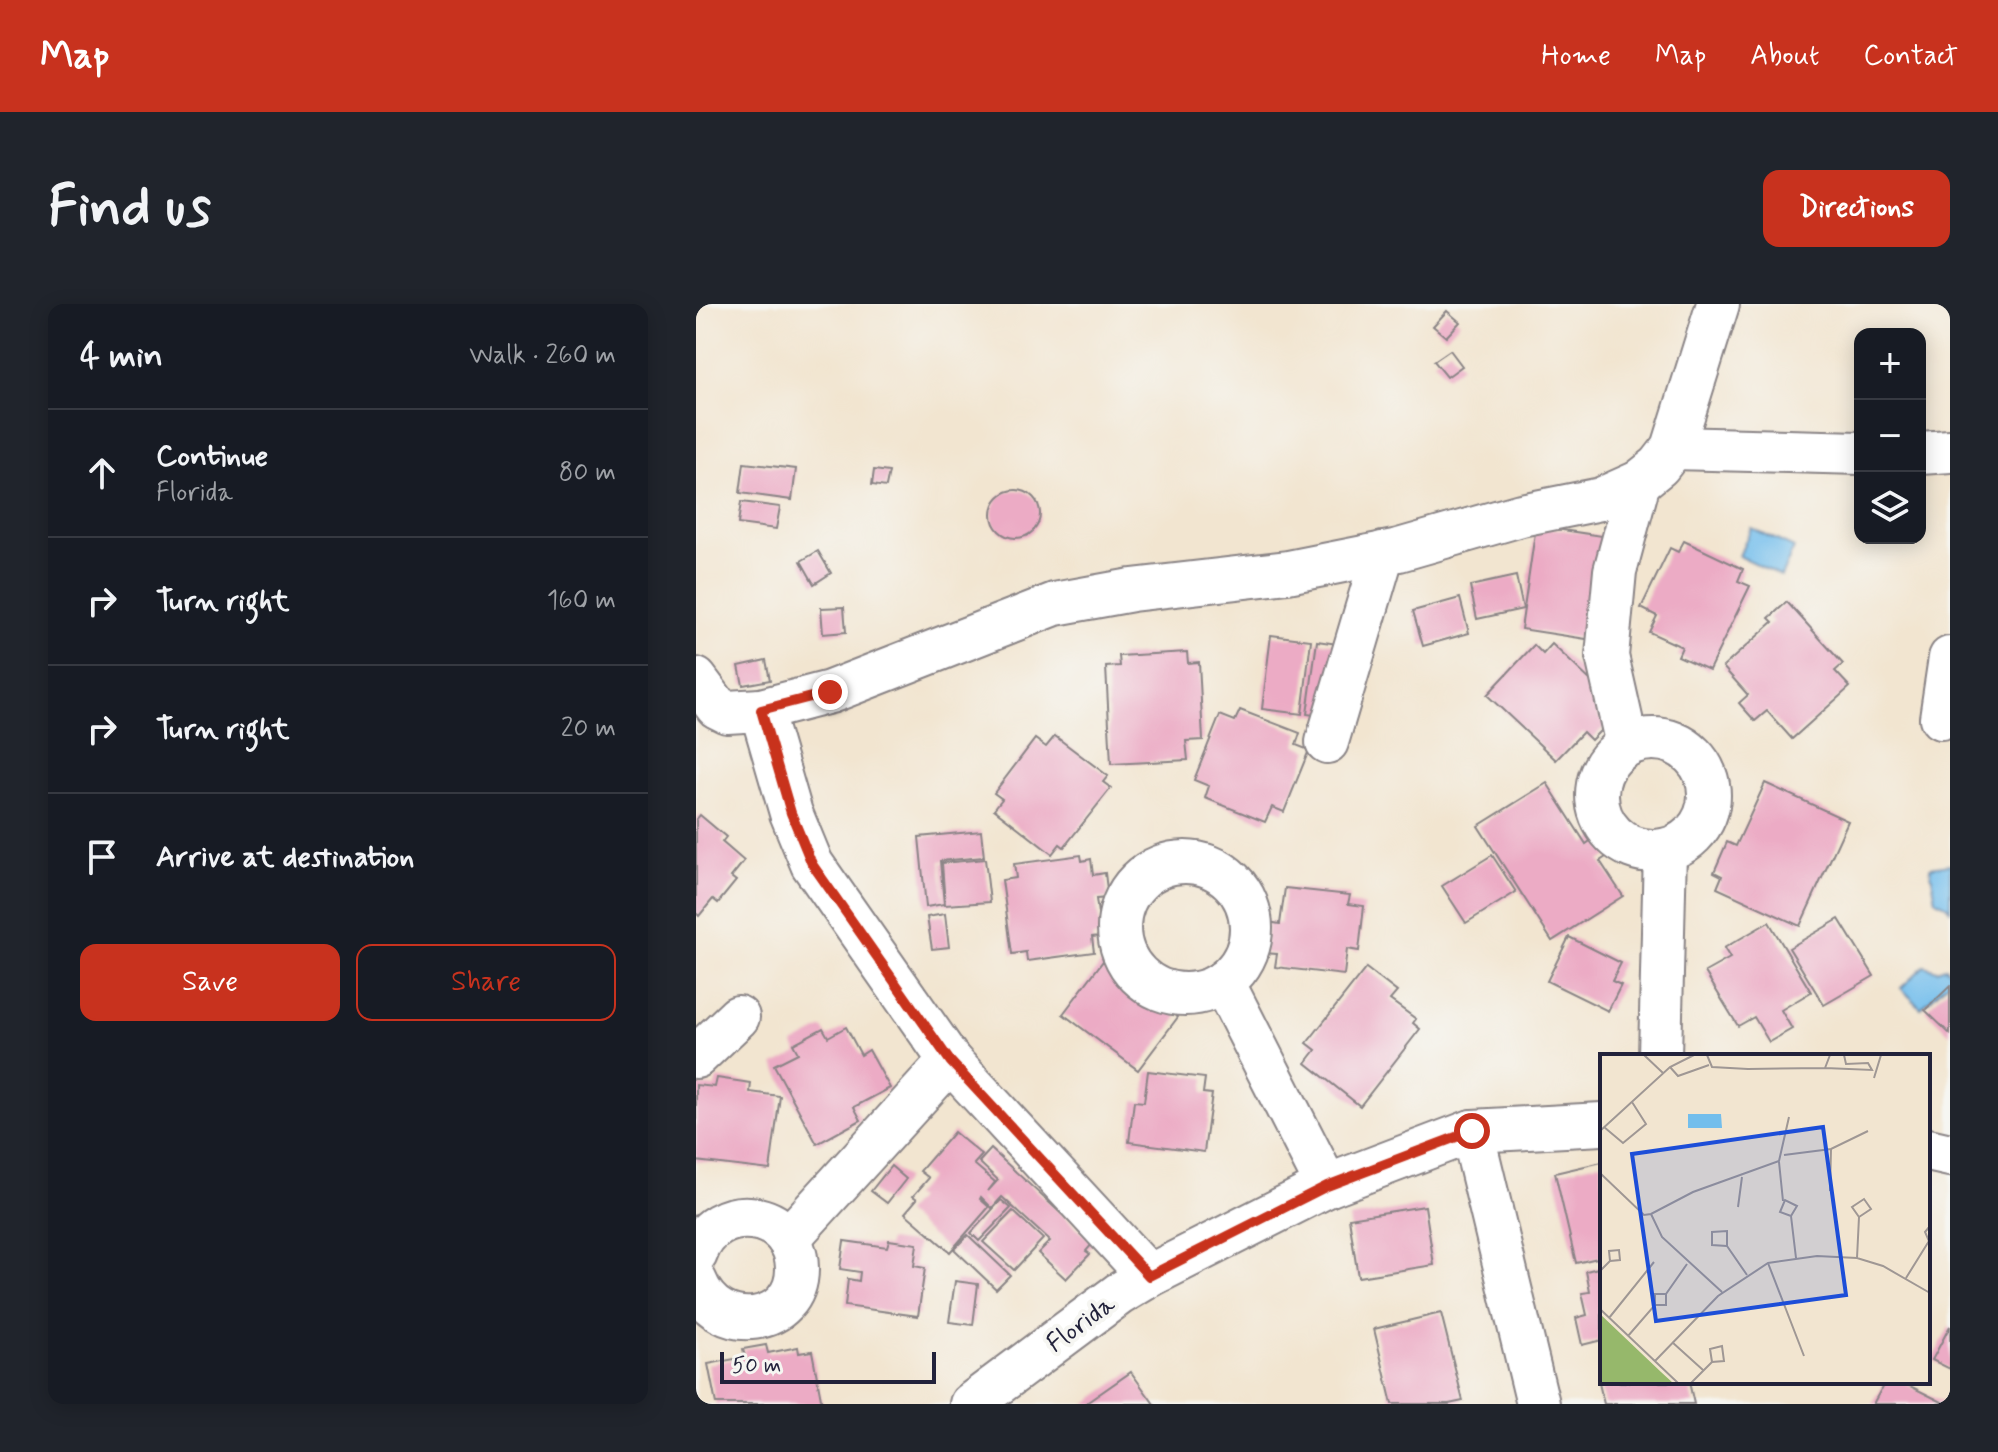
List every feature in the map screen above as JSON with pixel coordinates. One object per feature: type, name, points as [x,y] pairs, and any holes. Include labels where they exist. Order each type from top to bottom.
[{"type":"street","points":[[696,679],[717,707],[727,712],[761,710],[830,692],[1055,604],[1132,590],[1288,572],[1383,553],[1521,515],[1601,499],[1639,482],[1659,466],[1673,448],[1718,304]]},
{"type":"street","points":[[1673,448],[1854,453]]},
{"type":"street","points":[[1926,453],[1950,451]]},
{"type":"street","points":[[1627,745],[1607,656],[1615,571],[1639,482]]},
{"type":"street","points":[[1327,742],[1383,553]]},
{"type":"street","points":[[1941,718],[1950,658]]},
{"type":"street","points":[[761,710],[791,813],[812,864],[950,1061],[1149,1276]]},
{"type":"street","points":[[1653,739],[1666,740],[1695,757],[1705,771],[1709,805],[1704,821],[1694,834],[1665,850],[1648,851],[1632,847],[1618,839],[1599,813],[1596,796],[1605,765],[1627,745],[1653,739]]},
{"type":"street","points":[[1660,1054],[1665,850]]},
{"type":"street","points":[[1223,982],[1327,1186]]},
{"type":"street","points":[[696,1057],[738,1017]]},
{"type":"street","points":[[788,1239],[950,1061]]},
{"type":"street","name":"Florida","points":[[971,1404],[1119,1294],[1327,1186],[1472,1131],[1600,1124]]},
{"type":"street","points":[[1472,1131],[1538,1404]]},
{"type":"street","points":[[1930,1150],[1950,1155]]},
{"type":"street","points":[[696,1254],[706,1234],[716,1225],[742,1216],[768,1221],[788,1239],[797,1264],[792,1290],[775,1310],[762,1316],[736,1318],[712,1307],[698,1294]]},
{"type":"water","points":[[1751,528],[1794,548],[1781,576],[1739,556]]},
{"type":"water","points":[[1950,864],[1950,910],[1936,900],[1930,867]]},
{"type":"water","points":[[1924,966],[1937,970],[1945,967],[1950,972],[1950,980],[1921,1008],[1901,988]]},
{"type":"building","points":[[1447,311],[1460,322],[1446,337],[1433,326]]},
{"type":"building","points":[[1450,350],[1462,366],[1447,377],[1434,361]]},
{"type":"building","points":[[744,463],[796,469],[792,500],[740,493]]},
{"type":"building","points":[[874,470],[889,472],[886,487],[872,485]]},
{"type":"building","points":[[1016,490],[1033,497],[1040,514],[1033,531],[1016,538],[999,531],[992,514],[999,497]]},
{"type":"building","points":[[741,502],[780,507],[776,529],[738,524]]},
{"type":"building","points":[[1536,526],[1609,537],[1593,640],[1521,629]]},
{"type":"building","points":[[1684,541],[1743,569],[1738,581],[1750,586],[1709,670],[1678,656],[1682,647],[1649,632],[1657,616],[1641,608],[1670,548],[1678,552]]},
{"type":"building","points":[[818,551],[831,573],[814,584],[801,561]]},
{"type":"building","points":[[1516,576],[1523,609],[1477,619],[1470,586]]},
{"type":"building","points":[[1460,598],[1469,633],[1423,646],[1413,611]]},
{"type":"building","points":[[1787,602],[1843,664],[1835,671],[1850,687],[1792,739],[1767,711],[1755,721],[1739,703],[1748,695],[1723,667],[1773,622],[1769,618]]},
{"type":"building","points":[[844,607],[846,632],[823,634],[821,608]]},
{"type":"building","points":[[1271,635],[1311,640],[1302,714],[1262,709]]},
{"type":"building","points":[[1317,641],[1338,644],[1328,717],[1307,714]]},
{"type":"building","points":[[1552,644],[1612,701],[1598,716],[1607,724],[1591,740],[1583,732],[1556,760],[1487,695],[1534,645],[1543,654]]},
{"type":"building","points":[[1187,652],[1188,663],[1199,662],[1203,740],[1186,741],[1188,760],[1111,764],[1106,667],[1120,666],[1119,656]]},
{"type":"building","points":[[766,660],[770,680],[743,685],[739,666]]},
{"type":"building","points":[[1240,710],[1300,733],[1296,745],[1309,750],[1284,812],[1272,807],[1265,822],[1205,798],[1209,786],[1194,780],[1220,715],[1235,721]]},
{"type":"building","points":[[1055,736],[1108,776],[1103,782],[1111,788],[1064,847],[1060,844],[1052,854],[994,809],[1002,799],[994,793],[1035,739],[1046,747]]},
{"type":"building","points":[[1547,783],[1586,844],[1597,836],[1609,855],[1600,861],[1623,896],[1552,941],[1478,826]]},
{"type":"building","points":[[1765,783],[1848,821],[1800,926],[1717,888],[1722,876],[1714,872],[1727,842],[1736,846]]},
{"type":"building","points":[[700,815],[726,837],[722,842],[744,861],[731,877],[736,881],[718,903],[713,899],[699,916],[696,913],[696,820]]},
{"type":"building","points":[[981,831],[984,857],[940,861],[944,904],[926,907],[919,837]]},
{"type":"building","points":[[1081,855],[1082,861],[1091,859],[1093,875],[1105,873],[1108,898],[1096,899],[1101,936],[1092,937],[1094,952],[1027,961],[1026,952],[1012,954],[1002,880],[1016,878],[1014,864]]},
{"type":"building","points":[[1492,855],[1516,892],[1466,923],[1442,886]]},
{"type":"building","points":[[985,859],[990,902],[945,905],[942,863]]},
{"type":"building","points":[[1285,888],[1350,895],[1348,904],[1364,906],[1359,951],[1347,949],[1344,975],[1275,967],[1277,954],[1264,953],[1268,922],[1280,924]]},
{"type":"building","points":[[945,914],[949,947],[932,949],[927,917]]},
{"type":"building","points":[[1839,919],[1874,976],[1824,1005],[1789,948]]},
{"type":"building","points":[[1769,922],[1811,992],[1781,1010],[1792,1029],[1769,1042],[1754,1017],[1738,1026],[1705,972],[1730,958],[1724,948]]},
{"type":"building","points":[[1569,937],[1621,963],[1612,981],[1621,985],[1608,1011],[1547,981]]},
{"type":"building","points":[[1103,961],[1129,981],[1135,973],[1169,999],[1163,1006],[1178,1017],[1138,1070],[1063,1014]]},
{"type":"building","points":[[1366,968],[1397,992],[1390,1000],[1416,1019],[1413,1023],[1420,1029],[1360,1106],[1306,1063],[1316,1050],[1307,1043]]},
{"type":"building","points":[[1950,986],[1950,1034],[1925,1010]]},
{"type":"building","points":[[846,1027],[861,1055],[869,1050],[890,1088],[854,1107],[861,1120],[817,1144],[774,1065],[798,1053],[793,1044],[823,1028],[828,1037]]},
{"type":"building","points":[[1148,1071],[1205,1078],[1203,1093],[1212,1094],[1204,1152],[1129,1142],[1134,1101],[1144,1102]]},
{"type":"building","points":[[717,1078],[751,1083],[750,1092],[780,1096],[770,1170],[696,1161],[696,1085],[715,1087]]},
{"type":"building","points":[[954,1132],[982,1155],[974,1164],[995,1182],[988,1191],[998,1180],[979,1162],[991,1149],[1093,1243],[1086,1251],[1090,1254],[1066,1279],[1038,1253],[1050,1241],[1002,1197],[992,1208],[981,1197],[989,1207],[950,1252],[905,1213],[917,1199],[913,1196],[929,1178],[920,1171]]},
{"type":"building","points":[[1600,1162],[1600,1257],[1576,1263],[1555,1173]]},
{"type":"building","points":[[891,1166],[906,1179],[887,1203],[871,1191]]},
{"type":"building","points":[[1001,1200],[1011,1208],[979,1241],[971,1233]]},
{"type":"building","points":[[1425,1206],[1434,1265],[1358,1277],[1349,1218]]},
{"type":"building","points":[[1013,1211],[1043,1239],[1014,1270],[983,1242]]},
{"type":"building","points":[[968,1235],[1010,1275],[996,1289],[954,1249]]},
{"type":"building","points":[[889,1240],[917,1244],[914,1266],[925,1268],[918,1316],[845,1306],[848,1279],[859,1281],[860,1272],[840,1269],[844,1241],[887,1247]]},
{"type":"building","points":[[1600,1268],[1600,1340],[1582,1345],[1576,1318],[1587,1315],[1582,1293],[1590,1292],[1586,1271]]},
{"type":"building","points":[[955,1281],[978,1284],[973,1325],[949,1322]]},
{"type":"building","points":[[1441,1313],[1463,1401],[1449,1404],[1392,1404],[1374,1329]]},
{"type":"building","points":[[1950,1326],[1950,1369],[1932,1360]]},
{"type":"building","points":[[766,1345],[768,1353],[798,1347],[799,1353],[812,1351],[822,1404],[716,1404],[708,1364],[745,1357],[743,1349]]},
{"type":"building","points":[[1131,1372],[1154,1404],[1085,1404]]},
{"type":"building","points":[[1598,1379],[1600,1384],[1689,1384],[1694,1404],[1604,1404]]},
{"type":"building","points":[[1884,1384],[1906,1384],[1946,1404],[1873,1404]]},
{"type":"route","points":[[830,692],[761,710],[791,813],[812,864],[950,1061],[1149,1276],[1327,1186],[1472,1131]]}]
